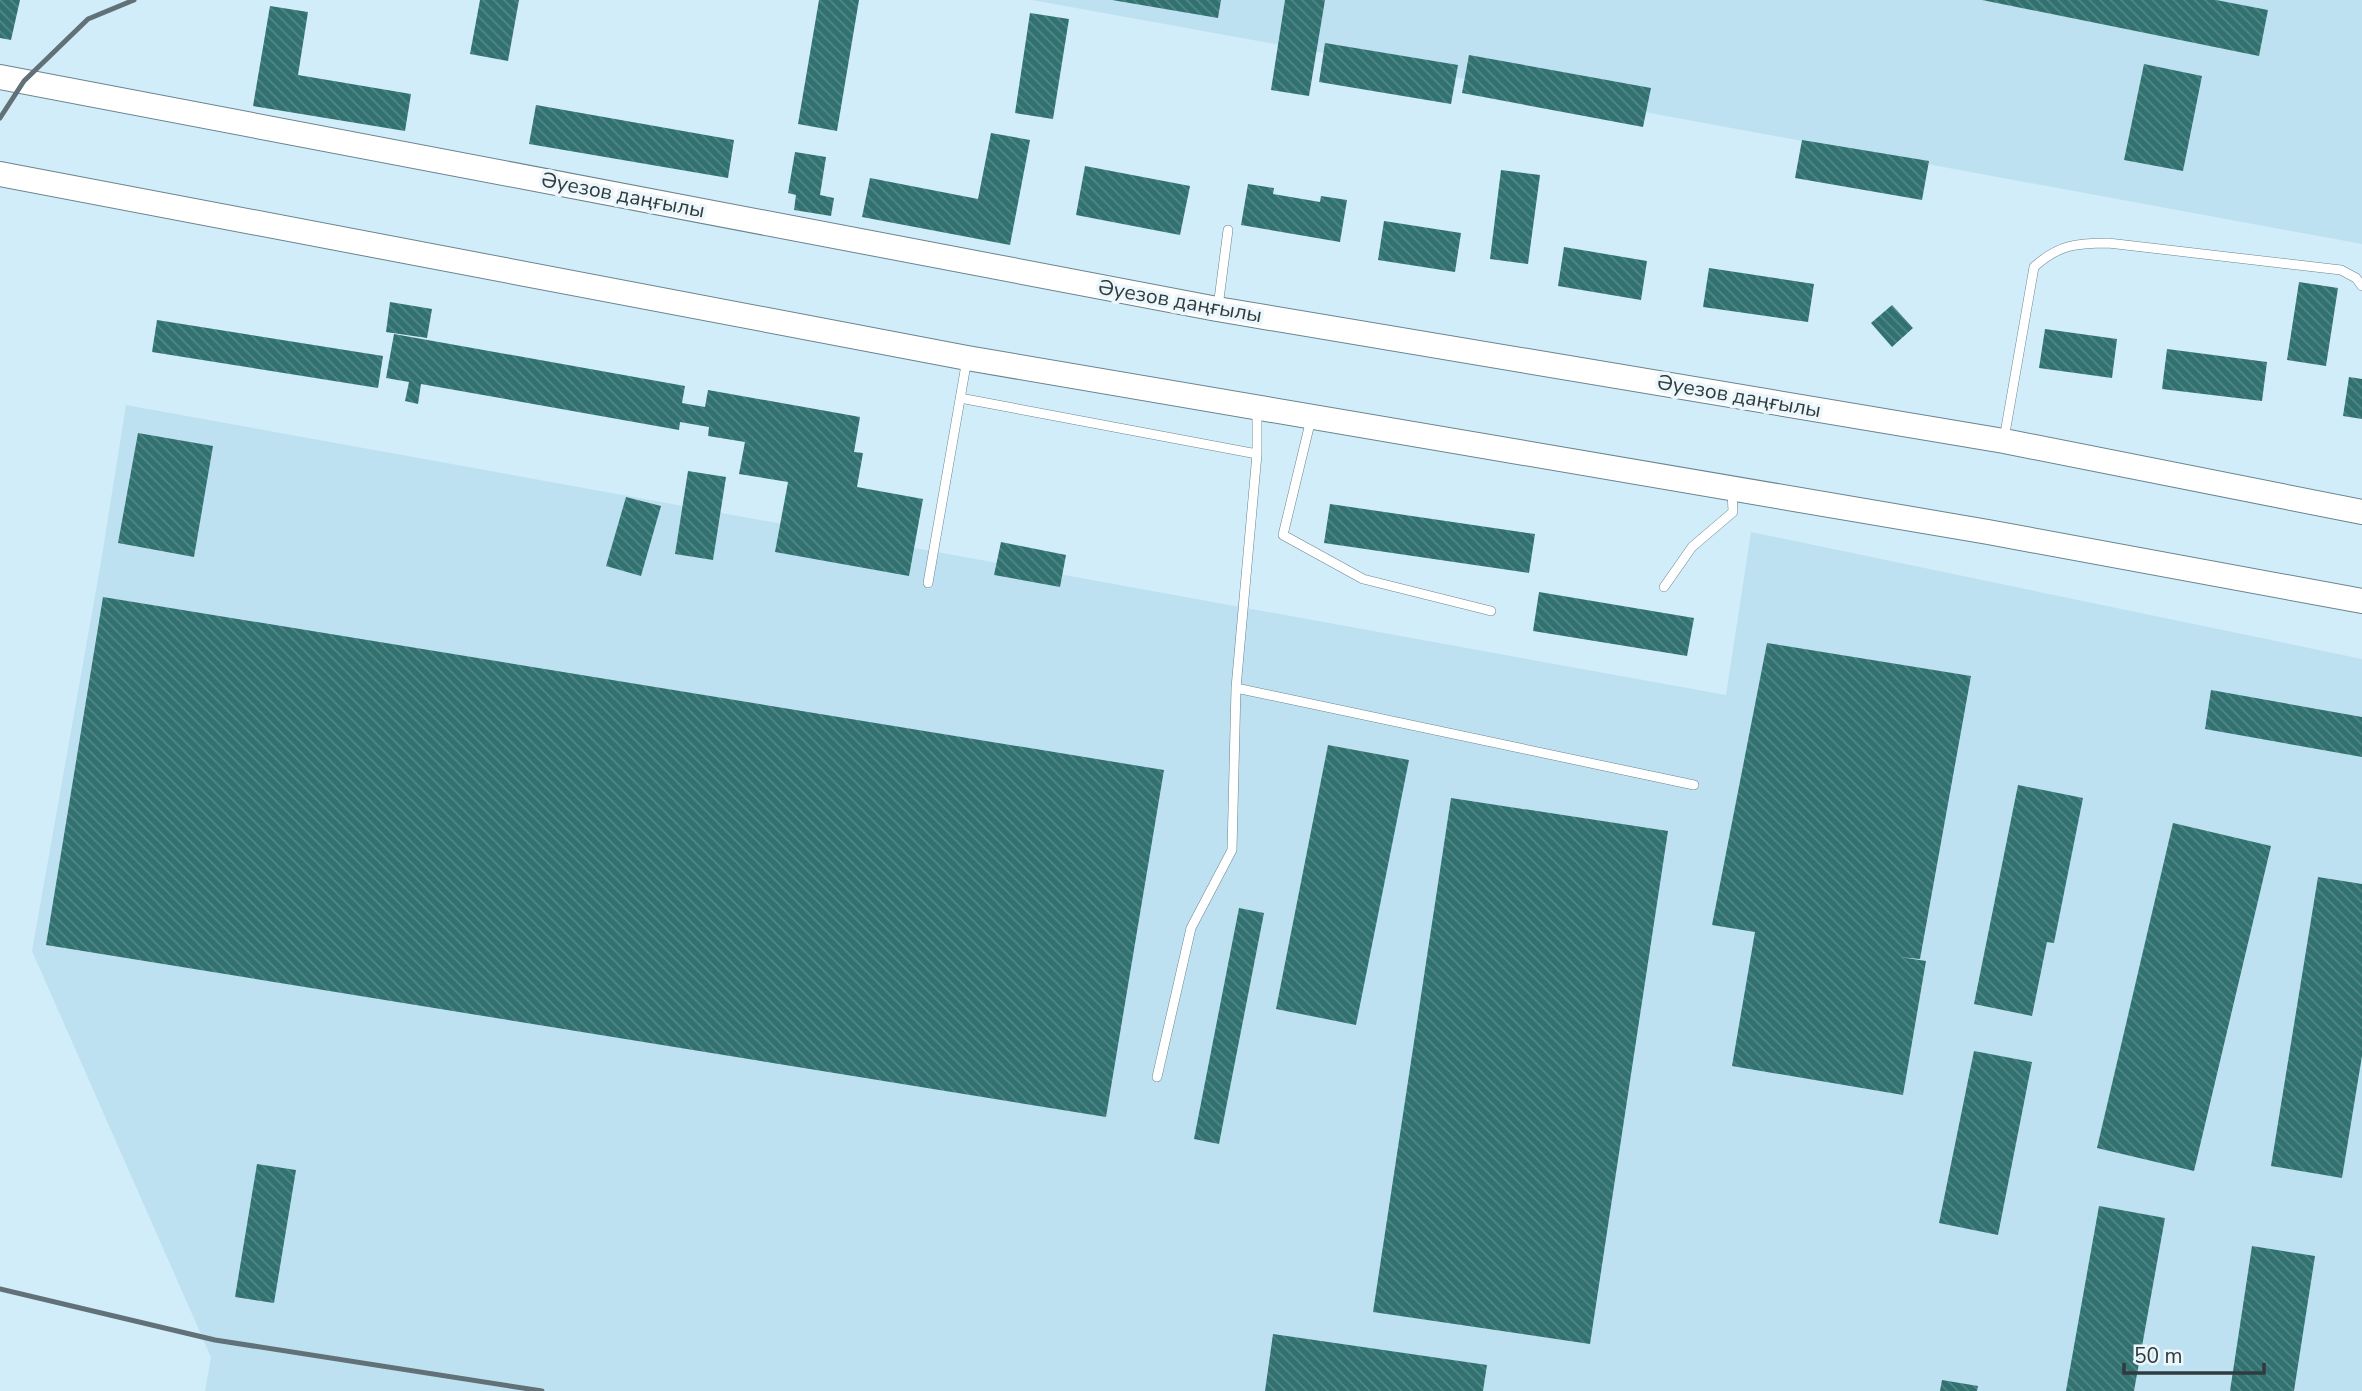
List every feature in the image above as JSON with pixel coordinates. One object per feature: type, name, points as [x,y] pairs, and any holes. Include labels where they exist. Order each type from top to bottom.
[{"type":"main road","name":"Әуезов даңғылы","points":[[0,77],[1217,309],[2004,441],[2362,512]]},
{"type":"main road","points":[[0,174],[967,358],[1988,532],[2362,601]]},
{"type":"lane","points":[[1217,309],[1228,230]]},
{"type":"lane","points":[[2004,441],[2034,267],[2048,254],[2081,243],[2108,243],[2332,268],[2356,278],[2362,286]]},
{"type":"lane","points":[[928,583],[967,358]]},
{"type":"lane","points":[[960,398],[1257,454]]},
{"type":"lane","points":[[1157,1077],[1191,928],[1232,850],[1236,688],[1257,454],[1257,408]]},
{"type":"lane","points":[[1311,417],[1283,535],[1363,579],[1491,611]]},
{"type":"lane","points":[[1664,587],[1692,547],[1733,512],[1732,488]]},
{"type":"lane","points":[[1236,688],[1694,785]]},
{"type":"shaded area","points":[[1032,0],[2362,0],[2362,244],[1286,46]]},
{"type":"shaded area","points":[[126,405],[1726,695],[1751,532],[2362,659],[2362,1391],[205,1391],[211,1357],[32,951]]},
{"type":"building","points":[[0,0],[20,0],[11,40],[0,38]]},
{"type":"building","points":[[480,0],[519,0],[508,61],[470,54]]},
{"type":"building","points":[[819,0],[859,0],[837,131],[798,124]]},
{"type":"building","points":[[1112,0],[1221,0],[1218,18]]},
{"type":"building","points":[[1285,0],[1325,0],[1309,96],[1271,90]]},
{"type":"building","points":[[1982,0],[2216,0],[2268,10],[2259,56]]},
{"type":"building","points":[[270,6],[308,12],[298,75],[411,94],[405,131],[253,106]]},
{"type":"building","points":[[1030,13],[1069,19],[1053,119],[1015,113]]},
{"type":"building","points":[[1325,43],[1458,65],[1451,104],[1319,82]]},
{"type":"building","points":[[1469,55],[1651,88],[1643,127],[1462,93]]},
{"type":"building","points":[[2144,64],[2202,76],[2183,171],[2124,160]]},
{"type":"building","points":[[536,105],[734,140],[728,178],[529,144]]},
{"type":"building","points":[[991,133],[1030,140],[1010,245],[862,217],[870,178],[978,199]]},
{"type":"building","points":[[1802,140],[1929,161],[1922,200],[1795,178]]},
{"type":"building","points":[[795,152],[826,157],[820,195],[834,198],[831,216],[794,210],[796,195],[788,193]]},
{"type":"building","points":[[1085,166],[1190,186],[1180,235],[1076,215]]},
{"type":"building","points":[[1501,170],[1540,175],[1528,264],[1490,259]]},
{"type":"building","points":[[1248,184],[1274,188],[1273,194],[1320,202],[1321,196],[1347,200],[1340,242],[1241,225]]},
{"type":"building","points":[[1384,221],[1461,233],[1455,272],[1378,260]]},
{"type":"building","points":[[1564,247],[1647,261],[1641,300],[1558,286]]},
{"type":"building","points":[[1709,268],[1814,284],[1808,322],[1703,307]]},
{"type":"building","points":[[2299,282],[2338,288],[2326,366],[2287,360]]},
{"type":"building","points":[[390,302],[432,309],[427,338],[386,332]]},
{"type":"building","points":[[1892,305],[1913,328],[1892,347],[1871,323]]},
{"type":"building","points":[[157,320],[383,356],[378,388],[152,352]]},
{"type":"building","points":[[2045,329],[2117,339],[2112,378],[2039,368]]},
{"type":"building","points":[[394,334],[685,386],[682,403],[705,407],[708,390],[860,417],[854,452],[863,453],[857,487],[923,499],[909,576],[775,552],[788,482],[739,474],[745,442],[708,436],[709,427],[680,422],[679,430],[421,384],[418,404],[405,401],[409,382],[386,378]]},
{"type":"building","points":[[2167,349],[2267,362],[2262,401],[2162,389]]},
{"type":"building","points":[[2349,377],[2362,379],[2362,419],[2343,416]]},
{"type":"building","points":[[138,433],[213,446],[194,557],[118,543]]},
{"type":"building","points":[[688,471],[726,477],[713,560],[675,554]]},
{"type":"building","points":[[626,497],[661,506],[641,576],[606,566]]},
{"type":"building","points":[[1330,504],[1535,534],[1529,573],[1324,543]]},
{"type":"building","points":[[1001,542],[1066,555],[1060,587],[994,575]]},
{"type":"building","points":[[1539,592],[1694,618],[1687,656],[1533,631]]},
{"type":"building","points":[[103,597],[1164,770],[1106,1117],[46,945]]},
{"type":"building","points":[[1767,643],[1971,676],[1920,959],[1900,957],[1926,961],[1903,1095],[1732,1066],[1755,932],[1712,925]]},
{"type":"building","points":[[2211,690],[2362,717],[2362,757],[2205,729]]},
{"type":"building","points":[[1328,745],[1409,760],[1356,1025],[1276,1009]]},
{"type":"building","points":[[2018,785],[2083,798],[2054,943],[2047,942],[2032,1016],[1974,1004]]},
{"type":"building","points":[[1451,798],[1668,831],[1590,1344],[1373,1312]]},
{"type":"building","points":[[2173,823],[2271,846],[2194,1171],[2097,1148]]},
{"type":"building","points":[[2318,877],[2362,884],[2362,1056],[2342,1178],[2271,1166]]},
{"type":"building","points":[[1239,908],[1264,913],[1219,1144],[1194,1139]]},
{"type":"building","points":[[1974,1051],[2032,1062],[1998,1235],[1939,1223]]},
{"type":"building","points":[[257,1164],[296,1170],[274,1303],[235,1297]]},
{"type":"building","points":[[2099,1206],[2165,1218],[2134,1391],[2066,1391]]},
{"type":"building","points":[[2252,1246],[2315,1256],[2294,1391],[2230,1391]]},
{"type":"building","points":[[1273,1334],[1487,1365],[1483,1391],[1265,1391]]},
{"type":"building","points":[[1942,1380],[1978,1386],[1977,1391],[1940,1391]]},
{"type":"railway","points":[[0,118],[24,81],[88,19],[134,0]]},
{"type":"railway","points":[[0,1289],[215,1340],[542,1391]]}]
